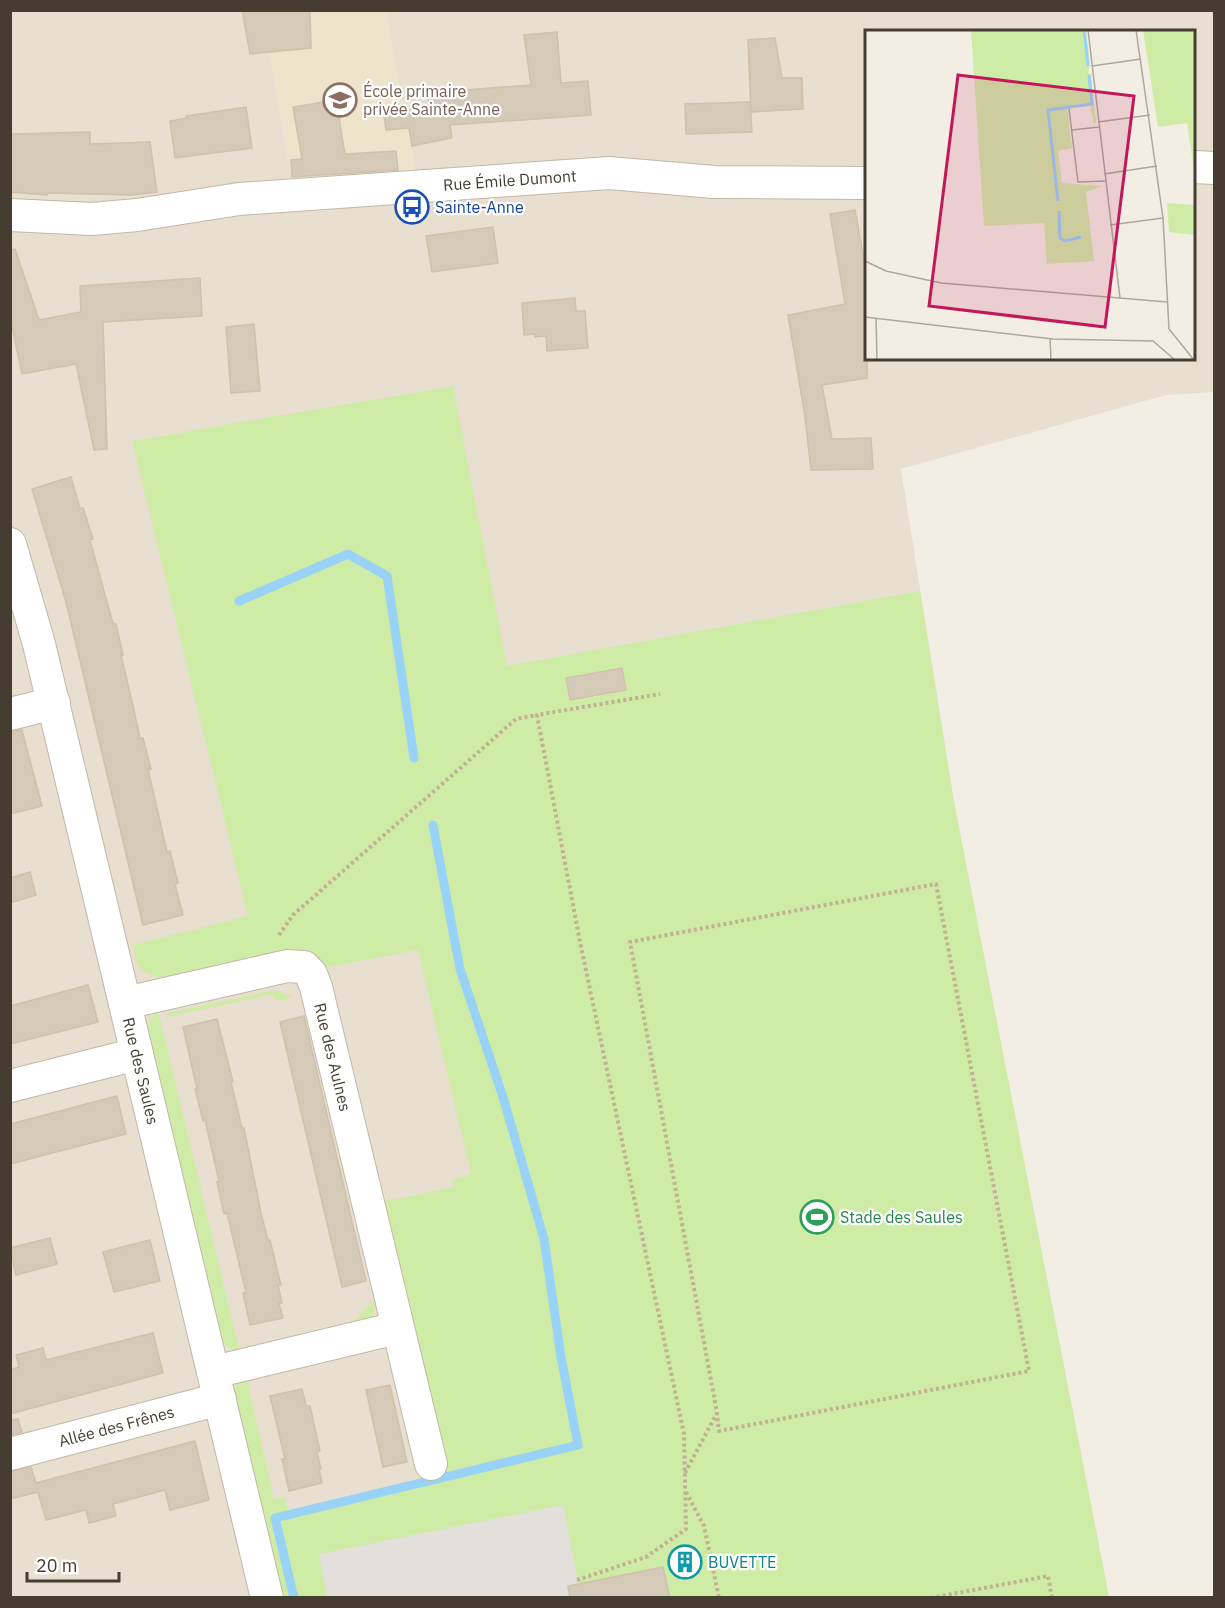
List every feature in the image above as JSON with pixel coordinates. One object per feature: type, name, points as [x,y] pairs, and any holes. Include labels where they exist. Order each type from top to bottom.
[{"type":"street","points":[[1195,167],[1215,168]]},
{"type":"street","name":"Rue Émile Dumont","points":[[10,215],[92,219],[137,215],[239,199],[609,173],[714,182],[865,183]]},
{"type":"street","name":"Rue des Saules","points":[[10,544],[54,703],[267,1598]]},
{"type":"street","points":[[10,714],[54,703]]},
{"type":"street","name":"Rue des Aulnes","points":[[125,1003],[293,965],[308,970],[314,980],[431,1464]]},
{"type":"street","points":[[10,1086],[137,1054]]},
{"type":"street","points":[[217,1385],[397,1328]]},
{"type":"street","name":"Allée des Frênes","points":[[10,1454],[217,1385]]},
{"type":"path","points":[[279,968],[277,939],[293,915],[516,719],[660,694]]},
{"type":"path","points":[[537,715],[580,942],[684,1434],[686,1529],[646,1557],[577,1580]]},
{"type":"path","points":[[685,1473],[717,1413],[630,942],[936,884],[1029,1371],[719,1431],[717,1413]]},
{"type":"path","points":[[685,1492],[704,1526],[719,1598]]},
{"type":"path","points":[[931,1598],[1048,1576],[1052,1598]]},
{"type":"shaded area","points":[[11,11],[1214,11],[1214,392],[1166,395],[901,469],[954,802],[1109,1597],[11,1598]]},
{"type":"shaded area","name":"École primaire privée Sainte-Anne","points":[[242,11],[386,11],[417,175],[292,183],[269,52],[250,54]]},
{"type":"shaded area","points":[[563,1505],[581,1597],[327,1597],[319,1554]]},
{"type":"green space","name":"Stade des Saules","points":[[453,386],[507,666],[920,591],[954,802],[1109,1597],[281,1597],[233,1400],[235,1386],[246,1375],[274,1499],[285,1498],[289,1515],[420,1485],[419,1474],[445,1468],[382,1202],[454,1187],[452,1179],[471,1174],[418,950],[323,968],[161,981],[144,972],[137,962],[133,945],[248,916],[132,441]]},
{"type":"green space","points":[[274,990],[293,997],[275,1001],[273,994],[167,1017],[167,1013]]},
{"type":"green space","points":[[158,1010],[240,1353],[226,1346],[219,1339],[147,1035],[149,1022]]},
{"type":"green space","points":[[375,1299],[373,1317],[365,1325],[253,1352],[252,1347],[353,1322]]},
{"type":"building","points":[[242,10],[310,10],[311,48],[250,54]]},
{"type":"building","points":[[557,32],[561,83],[588,81],[591,115],[450,125],[452,138],[412,146],[409,128],[386,130],[384,115],[429,105],[427,93],[531,85],[524,35]]},
{"type":"building","points":[[775,38],[782,78],[802,78],[803,109],[751,112],[748,40]]},
{"type":"building","points":[[336,100],[345,154],[396,151],[398,170],[292,177],[291,160],[302,159],[293,107]]},
{"type":"building","points":[[750,102],[752,132],[686,134],[685,104]]},
{"type":"building","points":[[246,107],[252,148],[175,158],[170,121],[187,118],[186,116]]},
{"type":"building","points":[[90,132],[90,144],[150,142],[157,192],[131,195],[47,193],[47,195],[10,192],[10,134]]},
{"type":"building","points":[[855,210],[865,264],[867,378],[822,385],[832,439],[871,438],[873,469],[811,470],[805,417],[788,315],[845,304],[830,214]]},
{"type":"building","points":[[493,227],[498,263],[432,272],[426,236]]},
{"type":"building","points":[[15,249],[39,320],[81,312],[80,286],[200,278],[202,316],[103,322],[107,449],[94,450],[76,364],[22,374],[10,317],[10,250]]},
{"type":"building","points":[[575,298],[576,311],[585,311],[588,348],[547,351],[546,336],[524,335],[522,303]]},
{"type":"building","points":[[254,324],[260,391],[231,393],[226,327]]},
{"type":"building","points":[[71,477],[80,509],[83,508],[93,539],[90,540],[113,624],[116,624],[140,738],[143,738],[151,769],[148,769],[167,852],[170,851],[178,883],[175,884],[183,915],[143,925],[66,602],[32,489]]},
{"type":"building","points":[[622,668],[626,690],[570,700],[566,678]]},
{"type":"building","points":[[22,730],[42,806],[10,814],[10,731]]},
{"type":"building","points":[[30,872],[36,895],[10,903],[10,878]]},
{"type":"building","points":[[88,985],[98,1022],[10,1044],[10,1006]]},
{"type":"building","points":[[304,1016],[366,1281],[342,1287],[280,1022]]},
{"type":"building","points":[[217,1019],[242,1128],[244,1128],[261,1213],[281,1285],[278,1285],[282,1303],[279,1303],[283,1318],[250,1325],[243,1293],[246,1293],[227,1213],[224,1214],[217,1182],[219,1181],[205,1120],[203,1121],[195,1089],[197,1089],[183,1027]]},
{"type":"building","points":[[117,1096],[126,1134],[10,1164],[10,1124]]},
{"type":"building","points":[[50,1238],[57,1264],[16,1275],[10,1248]]},
{"type":"building","points":[[150,1240],[160,1281],[114,1292],[103,1252]]},
{"type":"building","points":[[153,1333],[163,1373],[10,1414],[10,1370],[19,1367],[16,1355],[43,1348],[46,1360]]},
{"type":"building","points":[[390,1385],[407,1462],[383,1467],[366,1390]]},
{"type":"building","points":[[302,1389],[306,1406],[310,1406],[320,1451],[317,1452],[322,1483],[289,1491],[282,1459],[285,1459],[270,1396]]},
{"type":"building","points":[[18,1419],[22,1432],[10,1435],[10,1420]]},
{"type":"building","points":[[195,1441],[209,1500],[170,1510],[165,1490],[113,1504],[116,1516],[89,1523],[86,1510],[46,1520],[38,1492],[10,1499],[10,1471],[31,1467],[36,1483]]},
{"type":"building","name":"BUVETTE","points":[[695,1547],[699,1573],[675,1576],[672,1550]]},
{"type":"building","points":[[663,1567],[670,1598],[570,1598],[568,1586]]},
{"type":"waterway","points":[[239,601],[348,554],[387,576],[414,758]]},
{"type":"waterway","points":[[294,1598],[275,1518],[578,1445],[561,1357],[544,1239],[503,1097],[460,969],[433,825]]},
{"type":"place","name":"École primaire privée Sainte-Anne","points":[[340,100]]},
{"type":"place","name":"Sainte-Anne","points":[[412,207]]},
{"type":"place","name":"Stade des Saules","points":[[817,1217]]},
{"type":"place","name":"BUVETTE","points":[[685,1562]]}]
